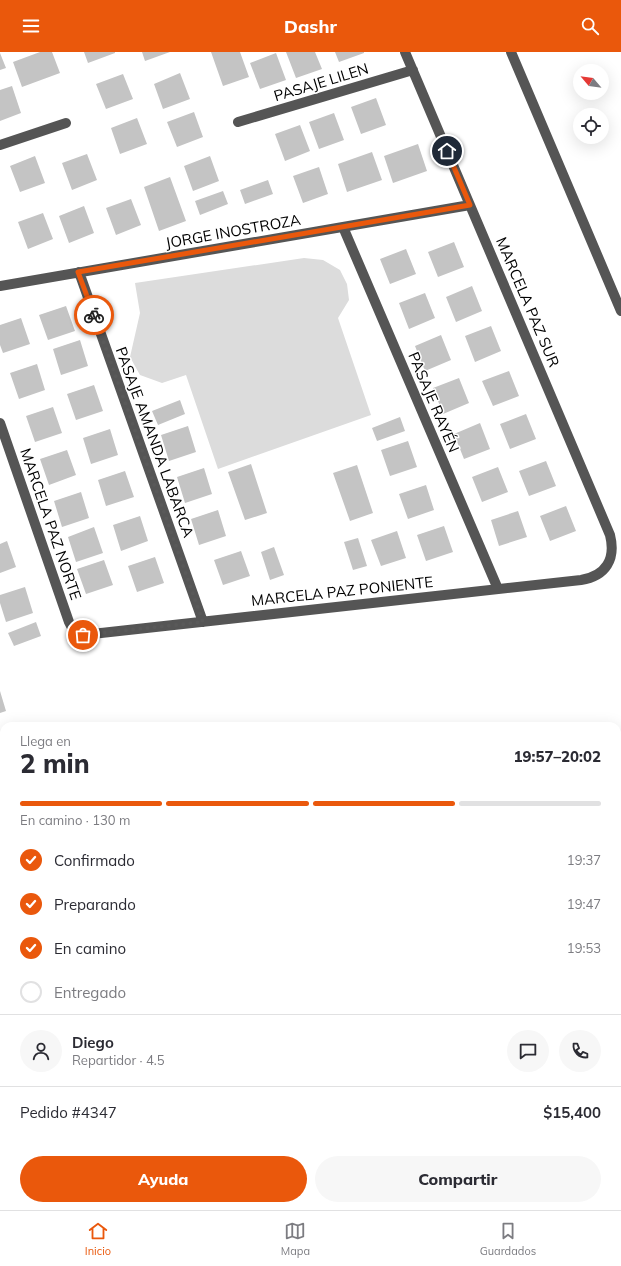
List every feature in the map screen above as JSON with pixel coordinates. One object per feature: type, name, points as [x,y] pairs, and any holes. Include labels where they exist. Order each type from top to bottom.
[{"type":"street","name":"MARCELA PAZ SUR","points":[[405,52],[610,535],[612,556],[607,565]]},
{"type":"street","points":[[511,52],[621,311]]},
{"type":"street","name":"PASAJE LILEN","points":[[238,122],[413,70]]},
{"type":"street","points":[[0,145],[66,123]]},
{"type":"street","name":"JORGE INOSTROZA","points":[[0,286],[470,205]]},
{"type":"street","name":"PASAJE RAYÉN","points":[[343,227],[498,589]]},
{"type":"street","name":"PASAJE AMANDA LABARCA","points":[[78,272],[203,622]]},
{"type":"street","name":"MARCELA PAZ NORTE","points":[[0,424],[69,622],[76,633]]},
{"type":"street","name":"MARCELA PAZ PONIENTE","points":[[76,633],[89,635],[591,578],[600,573],[607,565]]},
{"type":"shaded area","points":[[304,258],[323,260],[340,270],[347,284],[349,300],[338,318],[371,415],[218,469],[186,375],[162,383],[140,375],[130,357],[140,313],[135,283]]},
{"type":"building","points":[[40,52],[52,52],[60,73],[22,87],[13,62]]},
{"type":"building","points":[[84,52],[115,52],[115,53],[88,63]]},
{"type":"building","points":[[142,52],[170,52],[145,61]]},
{"type":"building","points":[[211,52],[240,52],[249,77],[223,86]]},
{"type":"building","points":[[286,52],[315,52],[322,69],[296,78]]},
{"type":"building","points":[[335,52],[364,52],[364,53],[339,62]]},
{"type":"building","points":[[0,53],[6,68],[0,70]]},
{"type":"building","points":[[276,53],[286,80],[260,89],[250,63]]},
{"type":"building","points":[[180,73],[190,99],[163,109],[154,84]]},
{"type":"building","points":[[123,74],[133,99],[106,109],[96,84]]},
{"type":"building","points":[[12,86],[21,113],[0,121],[0,90]]},
{"type":"building","points":[[376,98],[386,125],[361,134],[351,107]]},
{"type":"building","points":[[194,112],[203,137],[177,147],[167,122]]},
{"type":"building","points":[[334,113],[344,140],[319,149],[309,122]]},
{"type":"building","points":[[137,118],[147,144],[120,154],[111,128]]},
{"type":"building","points":[[300,125],[310,151],[285,161],[275,134]]},
{"type":"building","points":[[418,144],[427,171],[393,183],[384,156]]},
{"type":"building","points":[[372,152],[382,180],[347,192],[338,164]]},
{"type":"building","points":[[87,154],[97,180],[72,190],[62,163]]},
{"type":"building","points":[[35,156],[45,183],[20,192],[10,166]]},
{"type":"building","points":[[210,156],[219,181],[193,191],[184,166]]},
{"type":"building","points":[[319,167],[328,194],[303,203],[293,176]]},
{"type":"building","points":[[170,177],[186,221],[159,231],[144,187]]},
{"type":"building","points":[[268,180],[273,194],[245,204],[240,190]]},
{"type":"building","points":[[223,191],[228,204],[200,215],[195,201]]},
{"type":"building","points":[[131,199],[141,225],[116,235],[106,208]]},
{"type":"building","points":[[84,206],[94,233],[69,243],[59,216]]},
{"type":"building","points":[[43,213],[53,239],[28,249],[18,222]]},
{"type":"building","points":[[454,242],[464,267],[438,277],[428,252]]},
{"type":"building","points":[[406,249],[416,274],[390,284],[380,259]]},
{"type":"building","points":[[472,286],[482,311],[456,322],[446,297]]},
{"type":"building","points":[[425,293],[435,318],[409,329],[399,303]]},
{"type":"building","points":[[66,306],[75,331],[48,340],[39,315]]},
{"type":"building","points":[[21,318],[30,344],[3,353],[0,345],[0,325]]},
{"type":"building","points":[[491,326],[501,351],[475,362],[465,336]]},
{"type":"building","points":[[441,335],[451,360],[425,371],[415,346]]},
{"type":"building","points":[[80,340],[88,366],[61,375],[53,349]]},
{"type":"building","points":[[37,364],[45,390],[19,399],[10,373]]},
{"type":"building","points":[[509,371],[519,396],[493,406],[482,381]]},
{"type":"building","points":[[459,378],[469,403],[443,414],[433,388]]},
{"type":"building","points":[[94,385],[103,411],[76,420],[67,394]]},
{"type":"building","points":[[180,400],[185,414],[158,425],[152,411]]},
{"type":"building","points":[[53,407],[62,433],[35,442],[26,416]]},
{"type":"building","points":[[526,414],[536,439],[510,449],[500,424]]},
{"type":"building","points":[[400,417],[405,431],[377,441],[372,428]]},
{"type":"building","points":[[480,423],[490,449],[464,459],[454,434]]},
{"type":"building","points":[[188,426],[196,452],[169,461],[161,435]]},
{"type":"building","points":[[110,429],[118,455],[91,464],[83,438]]},
{"type":"building","points":[[408,441],[417,467],[390,476],[381,450]]},
{"type":"building","points":[[67,450],[76,475],[49,485],[40,459]]},
{"type":"building","points":[[546,461],[556,486],[529,496],[519,471]]},
{"type":"building","points":[[251,464],[267,513],[245,520],[228,472]]},
{"type":"building","points":[[357,465],[373,513],[350,521],[333,473]]},
{"type":"building","points":[[498,467],[508,492],[482,502],[472,477]]},
{"type":"building","points":[[204,468],[212,494],[185,503],[177,477]]},
{"type":"building","points":[[125,471],[134,497],[106,506],[98,480]]},
{"type":"building","points":[[426,485],[434,510],[408,519],[399,494]]},
{"type":"building","points":[[81,492],[89,518],[62,527],[54,501]]},
{"type":"building","points":[[566,506],[576,531],[550,541],[540,516]]},
{"type":"building","points":[[218,510],[226,536],[199,545],[191,519]]},
{"type":"building","points":[[518,511],[527,537],[499,546],[491,520]]},
{"type":"building","points":[[140,516],[148,541],[121,551],[113,525]]},
{"type":"building","points":[[444,526],[453,552],[426,561],[417,535]]},
{"type":"building","points":[[94,527],[103,553],[76,562],[68,537]]},
{"type":"building","points":[[397,531],[406,558],[381,566],[371,540]]},
{"type":"building","points":[[358,538],[367,566],[353,570],[344,542]]},
{"type":"building","points":[[7,541],[16,567],[0,573],[0,544]]},
{"type":"building","points":[[274,547],[284,575],[270,580],[261,552]]},
{"type":"building","points":[[241,551],[250,576],[223,585],[214,560]]},
{"type":"building","points":[[155,557],[164,583],[137,592],[128,566]]},
{"type":"building","points":[[104,560],[113,585],[86,594],[77,569]]},
{"type":"building","points":[[25,587],[33,613],[6,622],[0,603],[0,595]]},
{"type":"building","points":[[36,622],[41,636],[14,646],[8,633]]},
{"type":"building","points":[[0,691],[6,711],[0,713]]},
{"type":"way so far","points":[[83,635],[203,622],[94,315]]},
{"type":"route","points":[[94,315],[78,272],[470,205],[447,151]]}]
